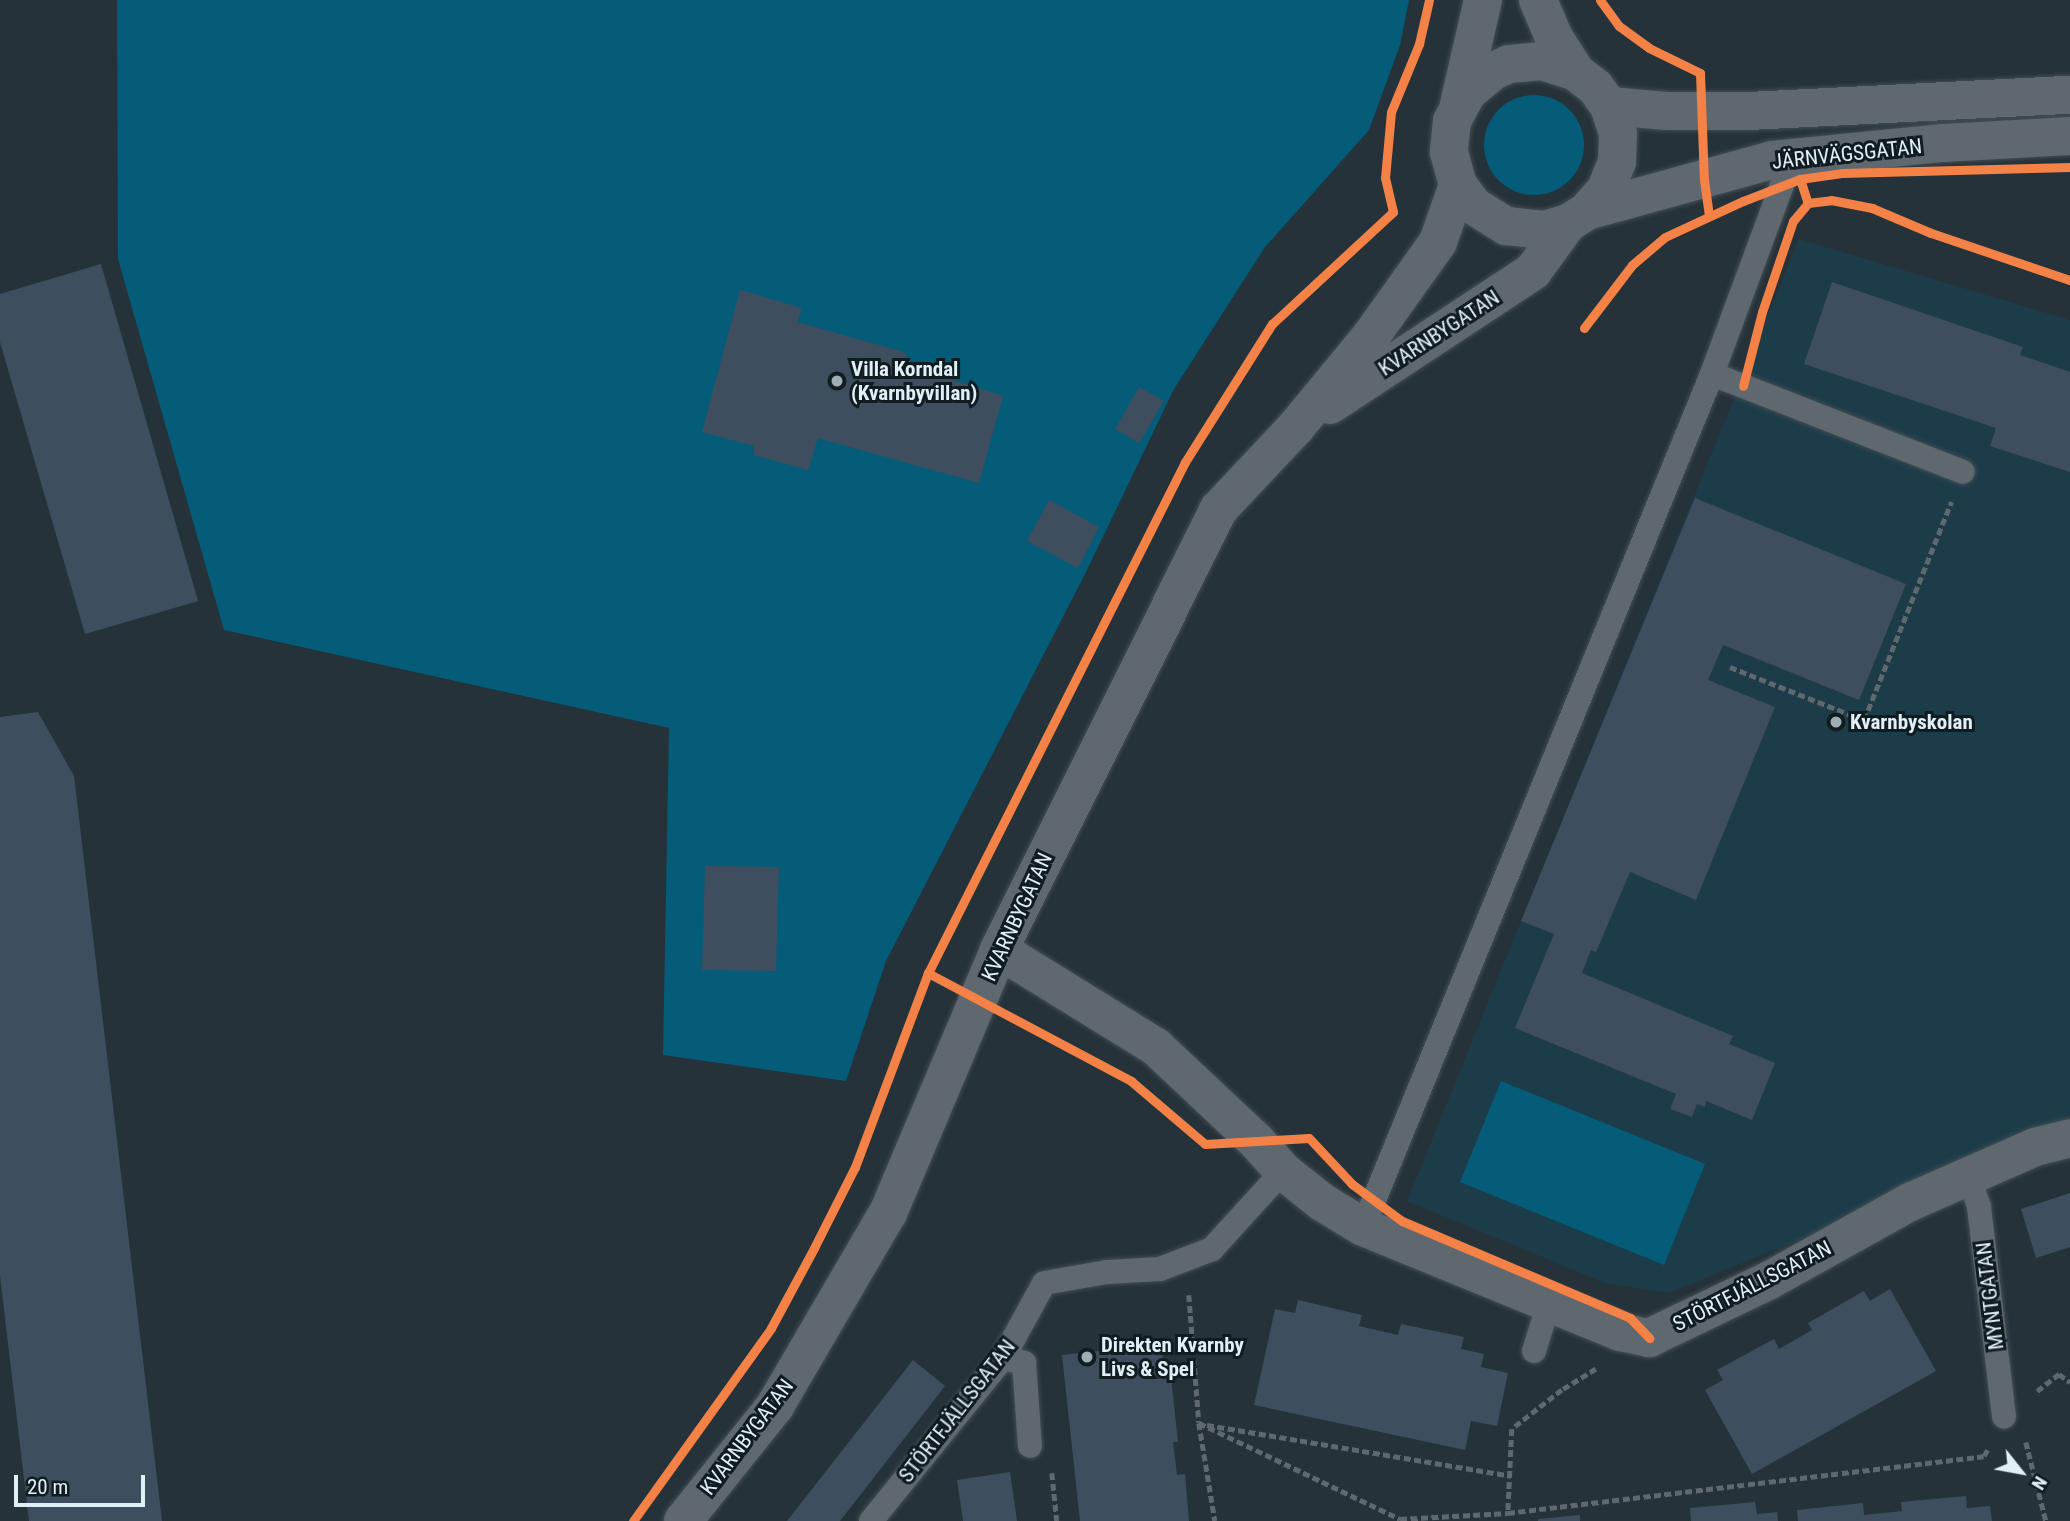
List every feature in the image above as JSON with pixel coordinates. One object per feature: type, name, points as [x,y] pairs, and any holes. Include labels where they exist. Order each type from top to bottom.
[{"type":"street","points":[[1482,0],[1458,107],[1452,121],[1449,152],[1458,186],[1474,206],[1506,226],[1544,230],[1578,217],[1606,189],[1617,162],[1618,134],[1609,106],[1595,87],[1576,72],[1553,36],[1538,0]]},
{"type":"street","points":[[1458,107],[1479,80],[1509,64],[1543,61],[1576,72]]},
{"type":"street","points":[[1609,106],[1667,111],[1749,111],[2070,94]]},
{"type":"street","name":"JÄRNVÄGSGATAN","points":[[1578,217],[1772,160],[1943,143],[2070,136]]},
{"type":"street","name":"KVARNBYGATAN","points":[[683,1521],[775,1406],[888,1213],[999,950],[1219,509],[1296,427],[1371,336],[1438,242],[1458,186]]},
{"type":"street","name":"KVARNBYGATAN","points":[[1296,427],[1533,271],[1578,217]]},
{"type":"street","name":"STÖRTFJÄLLSGATAN","points":[[999,950],[1156,1047],[1257,1142],[1283,1171],[1322,1202],[1363,1227],[1620,1332],[1649,1338],[1768,1281],[1910,1202],[2035,1147],[2070,1138]]},
{"type":"lane","points":[[1363,1227],[1712,374],[1792,158]]},
{"type":"lane","points":[[1712,374],[1963,472]]},
{"type":"lane","name":"STÖRTFJÄLLSGATAN","points":[[871,1521],[1003,1358],[1044,1283],[1107,1272],[1160,1269],[1212,1249],[1283,1171]]},
{"type":"lane","name":"MYNTGATAN","points":[[1968,1176],[1979,1207],[2004,1417]]},
{"type":"lane","points":[[1534,1351],[1549,1303]]},
{"type":"lane","points":[[1003,1358],[1024,1363],[1030,1447]]},
{"type":"path","points":[[1730,667],[1864,720],[1963,472]]},
{"type":"path","points":[[1186,1260],[1199,1423],[1215,1521]]},
{"type":"path","points":[[2059,1374],[2070,1382]]},
{"type":"path","points":[[1508,1513],[1512,1429],[1562,1390]]},
{"type":"path","points":[[1199,1423],[1400,1519],[1508,1513],[1984,1456],[2004,1417]]},
{"type":"path","points":[[1199,1423],[1511,1476]]},
{"type":"path","points":[[2029,1445],[2046,1521]]},
{"type":"path","points":[[1051,1463],[1057,1521]]},
{"type":"shaded area","points":[[117,0],[1409,0],[1400,45],[1369,130],[1265,247],[1174,389],[1085,574],[886,961],[846,1081],[663,1055],[669,728],[224,630],[118,259]]},
{"type":"shaded area","points":[[1534,95],[1553,99],[1570,109],[1580,126],[1584,145],[1580,164],[1570,181],[1553,191],[1534,195],[1515,191],[1498,181],[1488,164],[1484,145],[1488,126],[1498,109],[1515,99]]},
{"type":"shaded area","name":"Kvarnbyskolan","points":[[1799,239],[2070,320],[2070,1123],[1912,1186],[1804,1238],[1669,1293],[1605,1283],[1407,1201]]},
{"type":"shaded area","points":[[1501,1081],[1705,1164],[1664,1265],[1460,1182]]},
{"type":"building","points":[[101,264],[198,601],[85,634],[0,342],[0,294]]},
{"type":"building","points":[[1832,282],[2023,347],[2020,355],[2070,372],[2070,472],[1990,446],[1996,428],[1804,364]]},
{"type":"building","name":"Villa Korndal (Kvarnbyvillan)","points":[[740,290],[802,308],[797,322],[904,352],[912,367],[1003,396],[979,483],[818,438],[808,470],[754,455],[754,446],[702,432]]},
{"type":"building","points":[[1139,387],[1164,401],[1139,443],[1115,429]]},
{"type":"building","points":[[1695,498],[1906,584],[1859,700],[1723,645],[1708,680],[1775,707],[1696,900],[1630,872],[1596,952],[1591,950],[1582,973],[1733,1036],[1729,1044],[1775,1063],[1752,1120],[1706,1101],[1705,1107],[1697,1104],[1692,1117],[1670,1109],[1676,1094],[1515,1028],[1554,934],[1521,921]]},
{"type":"building","points":[[1049,500],[1099,527],[1078,568],[1027,541]]},
{"type":"building","points":[[38,712],[74,776],[162,1521],[29,1521],[0,1276],[0,717]]},
{"type":"building","points":[[705,866],[779,867],[776,971],[702,970]]},
{"type":"building","points":[[2070,1193],[2070,1247],[2036,1258],[2021,1209]]},
{"type":"building","points":[[1890,1289],[1936,1371],[1752,1474],[1705,1390],[1723,1380],[1717,1370],[1774,1339],[1779,1349],[1812,1330],[1808,1323],[1864,1291],[1870,1301]]},
{"type":"building","points":[[1298,1300],[1362,1315],[1359,1326],[1398,1335],[1401,1324],[1464,1337],[1461,1349],[1484,1354],[1481,1367],[1508,1373],[1497,1426],[1471,1421],[1465,1450],[1254,1405],[1275,1309],[1295,1313]]},
{"type":"building","points":[[1161,1344],[1165,1377],[1171,1377],[1178,1442],[1173,1442],[1177,1475],[1185,1474],[1189,1521],[1080,1521],[1062,1355]]},
{"type":"building","points":[[913,1360],[945,1386],[840,1521],[787,1521]]},
{"type":"building","points":[[1010,1472],[1017,1521],[963,1521],[957,1480]]},
{"type":"building","points":[[1966,1496],[1967,1508],[1990,1506],[1992,1521],[1798,1521],[1797,1510],[1863,1503],[1864,1515],[1902,1511],[1901,1502]]},
{"type":"building","points":[[1755,1502],[1757,1514],[1777,1512],[1778,1521],[1691,1521],[1690,1508]]},
{"type":"building","points":[[1580,1515],[1580,1521],[1538,1521],[1538,1519]]},
{"type":"cycle path","points":[[633,1521],[771,1328],[814,1248],[855,1167],[928,973],[1185,462],[1272,324],[1393,212],[1385,178],[1391,112],[1419,44],[1429,0]]},
{"type":"cycle path","points":[[1600,0],[1619,26],[1649,48],[1700,73],[1704,180],[1709,216]]},
{"type":"cycle path","points":[[1584,328],[1632,265],[1665,237],[1743,201],[1800,179],[1842,173],[2070,167]]},
{"type":"cycle path","points":[[1800,179],[1808,203],[1831,200],[1872,208],[1931,233],[2070,280]]},
{"type":"cycle path","points":[[1743,386],[1762,312],[1793,221],[1808,203]]},
{"type":"cycle path","points":[[928,973],[1131,1081],[1205,1144],[1309,1138],[1352,1184],[1402,1221],[1630,1318],[1649,1338]]},
{"type":"place","name":"Villa Korndal (Kvarnbyvillan)","points":[[837,381]]},
{"type":"place","name":"Kvarnbyskolan","points":[[1836,722]]},
{"type":"place","name":"Direkten Kvarnby Livs & Spel","points":[[1087,1357]]}]
